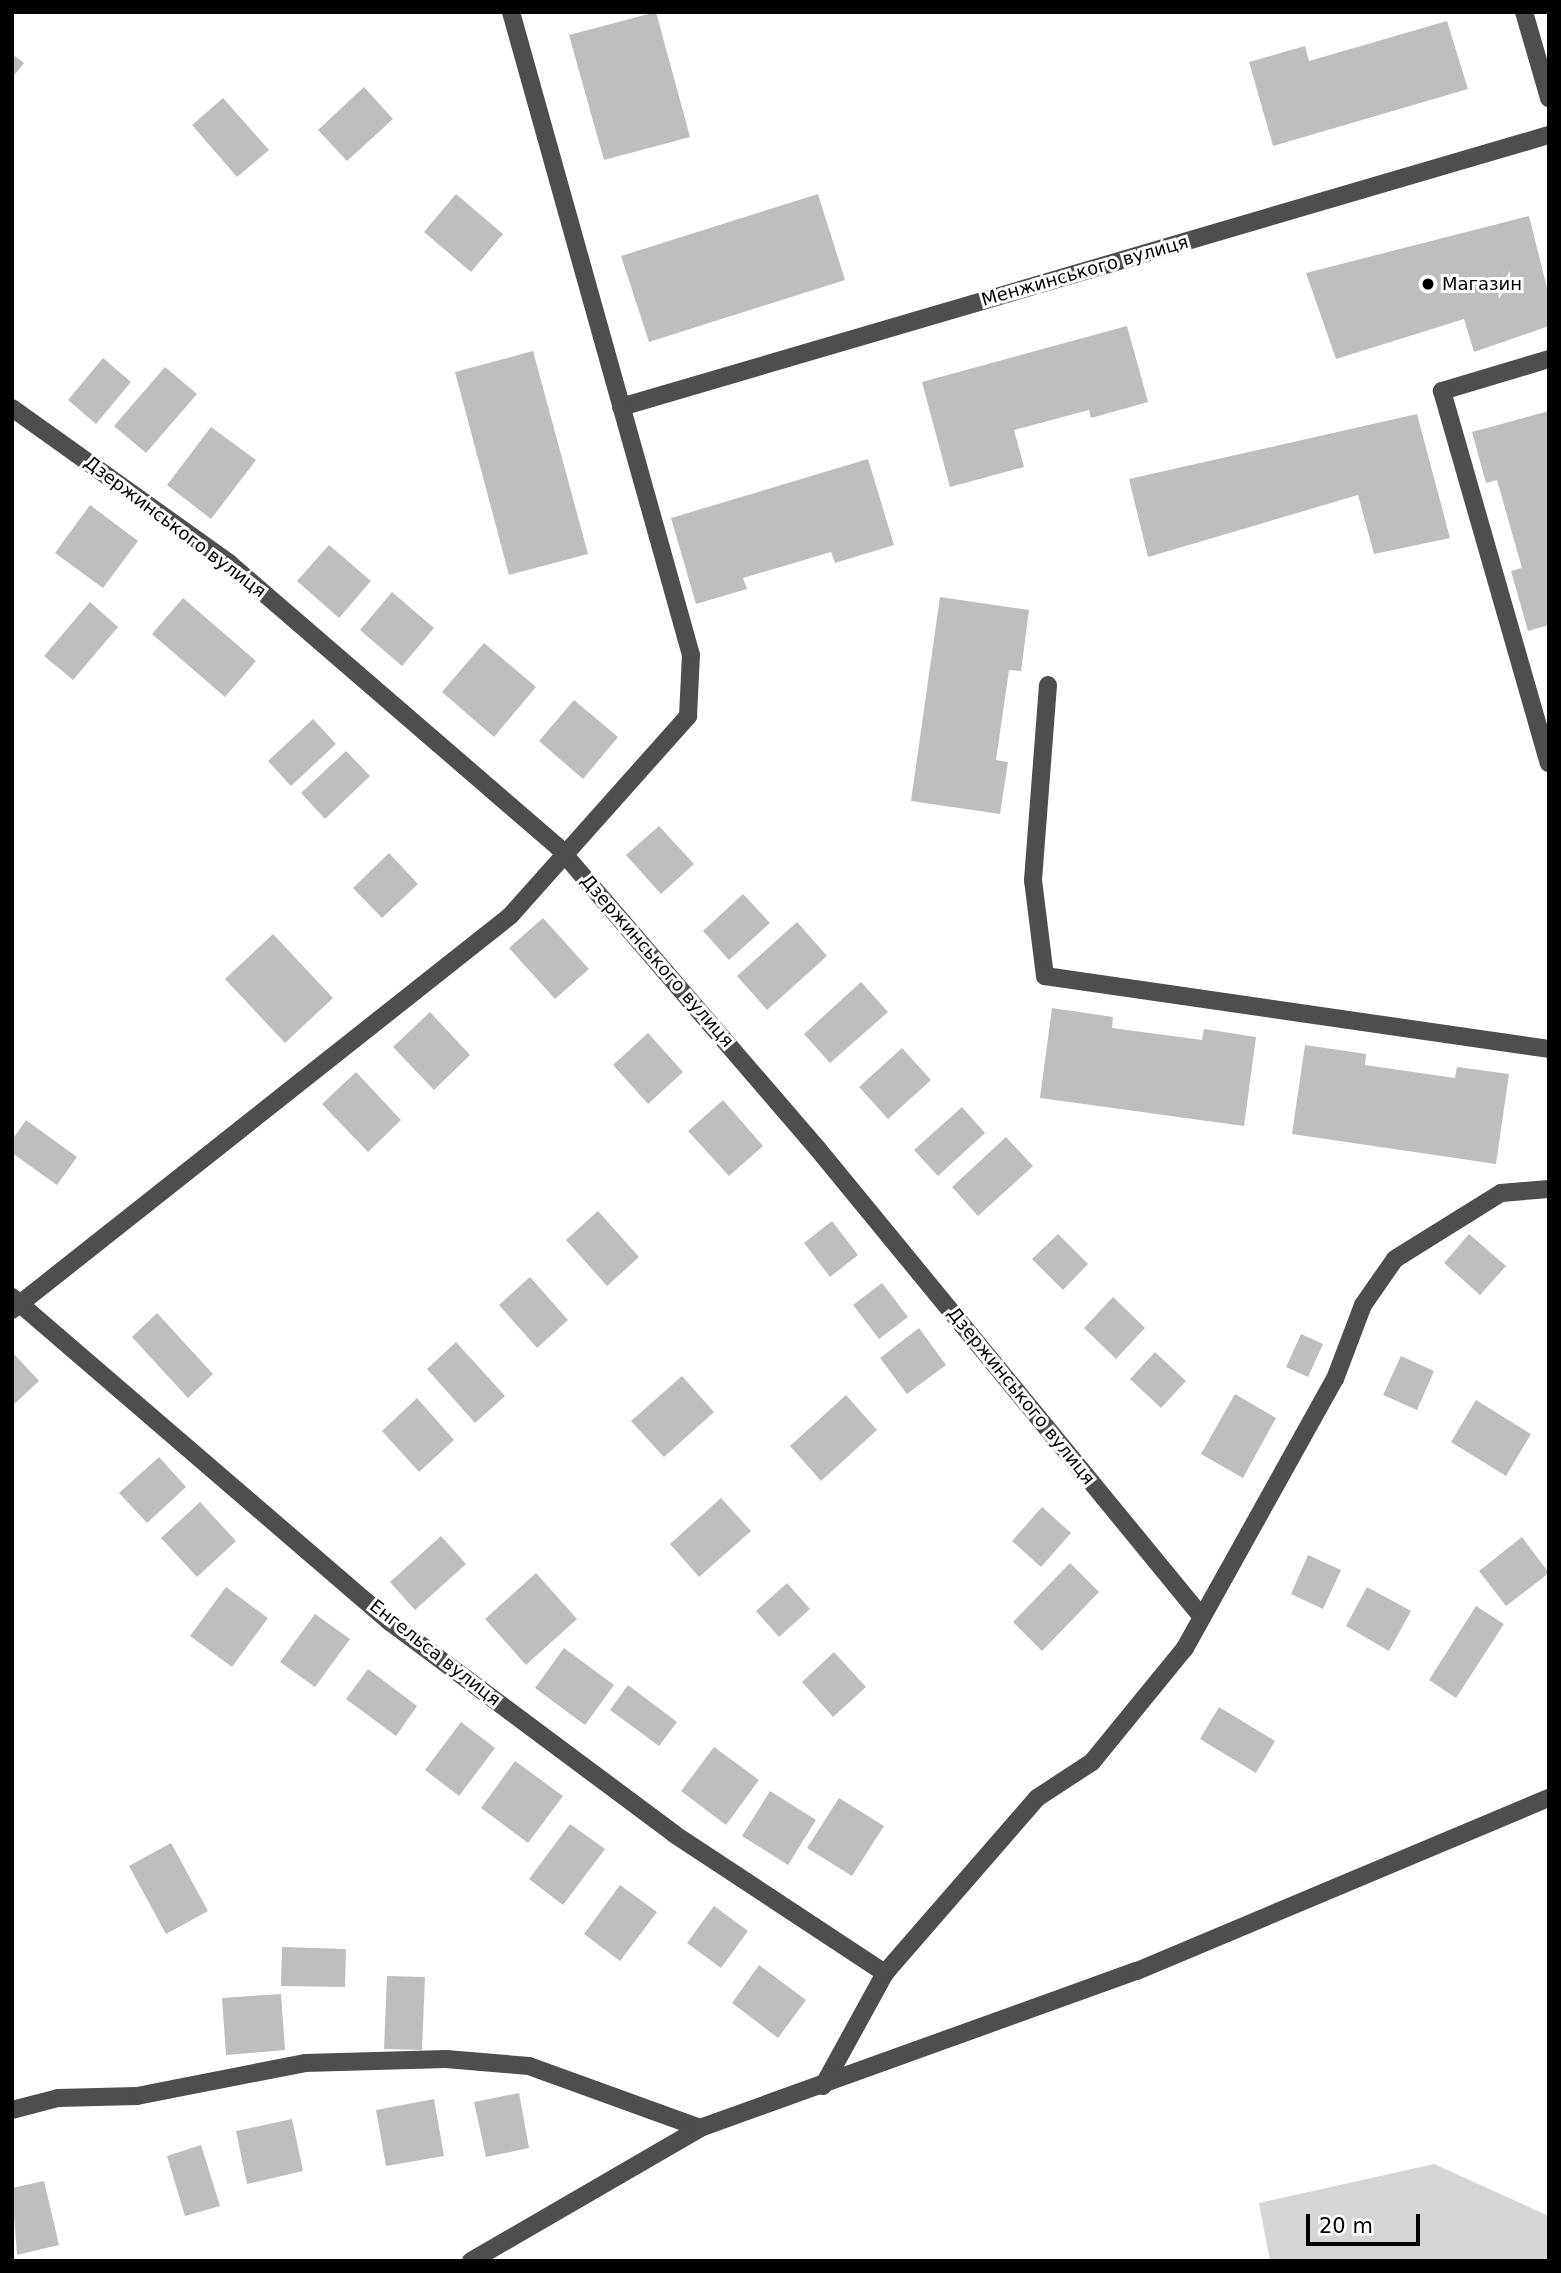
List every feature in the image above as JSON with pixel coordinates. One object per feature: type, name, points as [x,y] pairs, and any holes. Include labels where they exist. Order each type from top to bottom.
[{"type":"street","points":[[15,1304],[510,916],[688,716],[691,655],[511,12]]},
{"type":"street","points":[[1524,12],[1549,98]]},
{"type":"street","name":"Менжинського вулиця","points":[[621,407],[1549,135]]},
{"type":"street","points":[[1549,359],[1442,391],[1549,764]]},
{"type":"street","name":"Дзержинського вулиця","points":[[12,408],[229,563],[565,854],[817,1148],[1202,1617]]},
{"type":"street","points":[[1048,685],[1033,880],[1045,976],[1549,1049]]},
{"type":"street","points":[[823,2086],[885,1973],[1037,1798],[1092,1762],[1185,1648],[1335,1378],[1363,1304],[1395,1259],[1501,1193],[1549,1189]]},
{"type":"street","name":"Енгельса вулиця","points":[[15,1304],[390,1622],[674,1834],[885,1973]]},
{"type":"street","points":[[471,2261],[700,2128],[823,2086],[1138,1970],[1549,1798]]},
{"type":"street","points":[[12,2110],[58,2098],[137,2096],[305,2063],[446,2059],[529,2066],[700,2128]]},
{"type":"shaded area","points":[[1434,2164],[1549,2216],[1549,2261],[1270,2261],[1259,2203]]},
{"type":"building","points":[[656,12],[690,137],[604,160],[569,35]]},
{"type":"building","points":[[1447,21],[1468,89],[1273,146],[1249,62],[1305,46],[1309,61]]},
{"type":"building","points":[[12,54],[24,63],[12,78]]},
{"type":"building","points":[[364,87],[393,119],[347,161],[318,130]]},
{"type":"building","points":[[223,98],[269,150],[237,177],[192,125]]},
{"type":"building","points":[[456,194],[503,234],[471,272],[424,232]]},
{"type":"building","points":[[818,194],[845,280],[649,342],[621,256]]},
{"type":"building","name":"Магазин","points":[[1529,216],[1549,296],[1549,326],[1474,352],[1464,319],[1336,359],[1306,273]]},
{"type":"building","points":[[1127,326],[1148,402],[1091,418],[1089,410],[1014,430],[1024,467],[950,487],[922,382]]},
{"type":"building","points":[[533,351],[588,554],[509,575],[455,372]]},
{"type":"building","points":[[103,358],[131,382],[96,424],[68,400]]},
{"type":"building","points":[[165,367],[197,394],[146,453],[114,426]]},
{"type":"building","points":[[1549,411],[1549,625],[1528,631],[1511,571],[1522,568],[1497,480],[1486,483],[1472,432]]},
{"type":"building","points":[[1417,414],[1450,538],[1374,554],[1358,495],[1148,557],[1129,479]]},
{"type":"building","points":[[211,427],[256,460],[211,519],[167,485]]},
{"type":"building","points":[[868,459],[894,545],[835,563],[831,552],[743,578],[747,589],[696,604],[671,518]]},
{"type":"building","points":[[90,505],[138,541],[103,588],[55,553]]},
{"type":"building","points":[[329,545],[371,581],[339,618],[297,581]]},
{"type":"building","points":[[392,592],[434,628],[402,666],[360,630]]},
{"type":"building","points":[[940,597],[1029,610],[1021,671],[1009,670],[996,760],[1008,762],[1000,814],[911,801]]},
{"type":"building","points":[[183,598],[256,661],[225,697],[152,634]]},
{"type":"building","points":[[90,602],[118,627],[73,680],[44,656]]},
{"type":"building","points":[[484,643],[536,687],[494,737],[442,692]]},
{"type":"building","points":[[574,700],[618,737],[583,779],[539,741]]},
{"type":"building","points":[[313,719],[336,744],[291,786],[268,761]]},
{"type":"building","points":[[346,751],[370,776],[325,819],[301,793]]},
{"type":"building","points":[[659,826],[694,864],[661,894],[626,855]]},
{"type":"building","points":[[389,853],[418,884],[382,918],[353,888]]},
{"type":"building","points":[[743,894],[770,923],[729,960],[703,931]]},
{"type":"building","points":[[543,918],[589,969],[555,999],[509,948]]},
{"type":"building","points":[[797,922],[827,956],[767,1010],[737,976]]},
{"type":"building","points":[[273,934],[333,998],[285,1043],[225,979]]},
{"type":"building","points":[[861,982],[888,1012],[830,1063],[804,1034]]},
{"type":"building","points":[[1052,1008],[1113,1017],[1112,1028],[1202,1040],[1204,1029],[1256,1037],[1244,1126],[1040,1098]]},
{"type":"building","points":[[430,1012],[470,1055],[434,1090],[393,1047]]},
{"type":"building","points":[[648,1033],[683,1072],[648,1104],[613,1065]]},
{"type":"building","points":[[1305,1045],[1366,1054],[1365,1065],[1455,1078],[1457,1067],[1509,1074],[1496,1164],[1292,1134]]},
{"type":"building","points":[[902,1048],[931,1080],[888,1119],[859,1087]]},
{"type":"building","points":[[356,1072],[401,1120],[368,1152],[322,1104]]},
{"type":"building","points":[[723,1100],[763,1146],[729,1176],[688,1131]]},
{"type":"building","points":[[962,1107],[985,1133],[938,1176],[914,1150]]},
{"type":"building","points":[[26,1120],[77,1157],[57,1185],[12,1153],[12,1140]]},
{"type":"building","points":[[1006,1137],[1033,1166],[978,1216],[952,1187]]},
{"type":"building","points":[[598,1211],[639,1257],[607,1286],[566,1240]]},
{"type":"building","points":[[832,1221],[858,1255],[830,1277],[804,1243]]},
{"type":"building","points":[[1058,1234],[1088,1264],[1063,1290],[1032,1259]]},
{"type":"building","points":[[1469,1234],[1506,1266],[1480,1295],[1444,1263]]},
{"type":"building","points":[[530,1277],[568,1320],[537,1348],[499,1305]]},
{"type":"building","points":[[882,1283],[908,1317],[879,1339],[853,1305]]},
{"type":"building","points":[[1113,1297],[1145,1328],[1116,1359],[1084,1328]]},
{"type":"building","points":[[157,1313],[213,1374],[188,1398],[132,1337]]},
{"type":"building","points":[[919,1328],[946,1365],[907,1394],[880,1358]]},
{"type":"building","points":[[1301,1334],[1323,1344],[1308,1377],[1286,1367]]},
{"type":"building","points":[[456,1342],[505,1396],[475,1423],[427,1369]]},
{"type":"building","points":[[12,1352],[39,1381],[12,1406]]},
{"type":"building","points":[[1155,1352],[1186,1381],[1161,1408],[1130,1379]]},
{"type":"building","points":[[1401,1356],[1434,1371],[1417,1410],[1383,1395]]},
{"type":"building","points":[[682,1376],[714,1412],[664,1457],[631,1421]]},
{"type":"building","points":[[1235,1394],[1276,1418],[1243,1478],[1201,1454]]},
{"type":"building","points":[[846,1395],[877,1430],[821,1481],[790,1446]]},
{"type":"building","points":[[417,1398],[454,1440],[419,1472],[382,1431]]},
{"type":"building","points":[[1476,1400],[1531,1434],[1506,1476],[1451,1442]]},
{"type":"building","points":[[159,1457],[186,1487],[147,1523],[119,1493]]},
{"type":"building","points":[[721,1498],[751,1531],[699,1577],[670,1544]]},
{"type":"building","points":[[200,1502],[236,1541],[197,1577],[161,1538]]},
{"type":"building","points":[[1042,1507],[1071,1533],[1041,1567],[1012,1541]]},
{"type":"building","points":[[441,1536],[466,1564],[415,1610],[390,1582]]},
{"type":"building","points":[[1522,1537],[1549,1573],[1506,1606],[1479,1571]]},
{"type":"building","points":[[1308,1555],[1341,1570],[1323,1609],[1291,1594]]},
{"type":"building","points":[[1070,1563],[1099,1592],[1042,1651],[1013,1622]]},
{"type":"building","points":[[536,1573],[577,1619],[526,1665],[485,1619]]},
{"type":"building","points":[[787,1583],[810,1609],[779,1637],[756,1611]]},
{"type":"building","points":[[226,1587],[268,1618],[232,1667],[190,1636]]},
{"type":"building","points":[[1367,1587],[1411,1611],[1389,1651],[1346,1626]]},
{"type":"building","points":[[1476,1606],[1504,1624],[1456,1698],[1429,1680]]},
{"type":"building","points":[[315,1614],[350,1639],[315,1687],[280,1662]]},
{"type":"building","points":[[564,1648],[614,1685],[585,1725],[535,1688]]},
{"type":"building","points":[[834,1652],[866,1687],[833,1717],[802,1682]]},
{"type":"building","points":[[368,1669],[417,1706],[396,1736],[346,1699]]},
{"type":"building","points":[[628,1685],[677,1722],[659,1746],[610,1710]]},
{"type":"building","points":[[1219,1707],[1275,1741],[1256,1773],[1200,1739]]},
{"type":"building","points":[[461,1722],[495,1748],[459,1796],[425,1770]]},
{"type":"building","points":[[714,1747],[759,1780],[726,1825],[681,1791]]},
{"type":"building","points":[[515,1761],[563,1796],[528,1843],[481,1808]]},
{"type":"building","points":[[770,1791],[816,1820],[788,1865],[742,1836]]},
{"type":"building","points":[[839,1798],[884,1826],[852,1876],[807,1848]]},
{"type":"building","points":[[570,1824],[605,1849],[563,1905],[529,1879]]},
{"type":"building","points":[[171,1843],[208,1911],[166,1934],[129,1866]]},
{"type":"building","points":[[620,1885],[657,1912],[620,1961],[584,1934]]},
{"type":"building","points":[[714,1906],[748,1931],[721,1968],[687,1943]]},
{"type":"building","points":[[282,1947],[346,1949],[345,1987],[281,1986]]},
{"type":"building","points":[[759,1965],[806,2000],[778,2038],[732,2003]]},
{"type":"building","points":[[387,1976],[425,1977],[422,2050],[384,2049]]},
{"type":"building","points":[[281,1994],[285,2050],[226,2055],[222,1998]]},
{"type":"building","points":[[519,2093],[529,2148],[486,2157],[474,2102]]},
{"type":"building","points":[[434,2099],[444,2156],[386,2166],[376,2110]]},
{"type":"building","points":[[292,2119],[303,2171],[247,2184],[236,2131]]},
{"type":"building","points":[[201,2145],[220,2206],[185,2216],[167,2156]]},
{"type":"building","points":[[44,2181],[59,2245],[17,2255],[12,2188]]},
{"type":"place","name":"Магазин","points":[[1428,284]]}]
